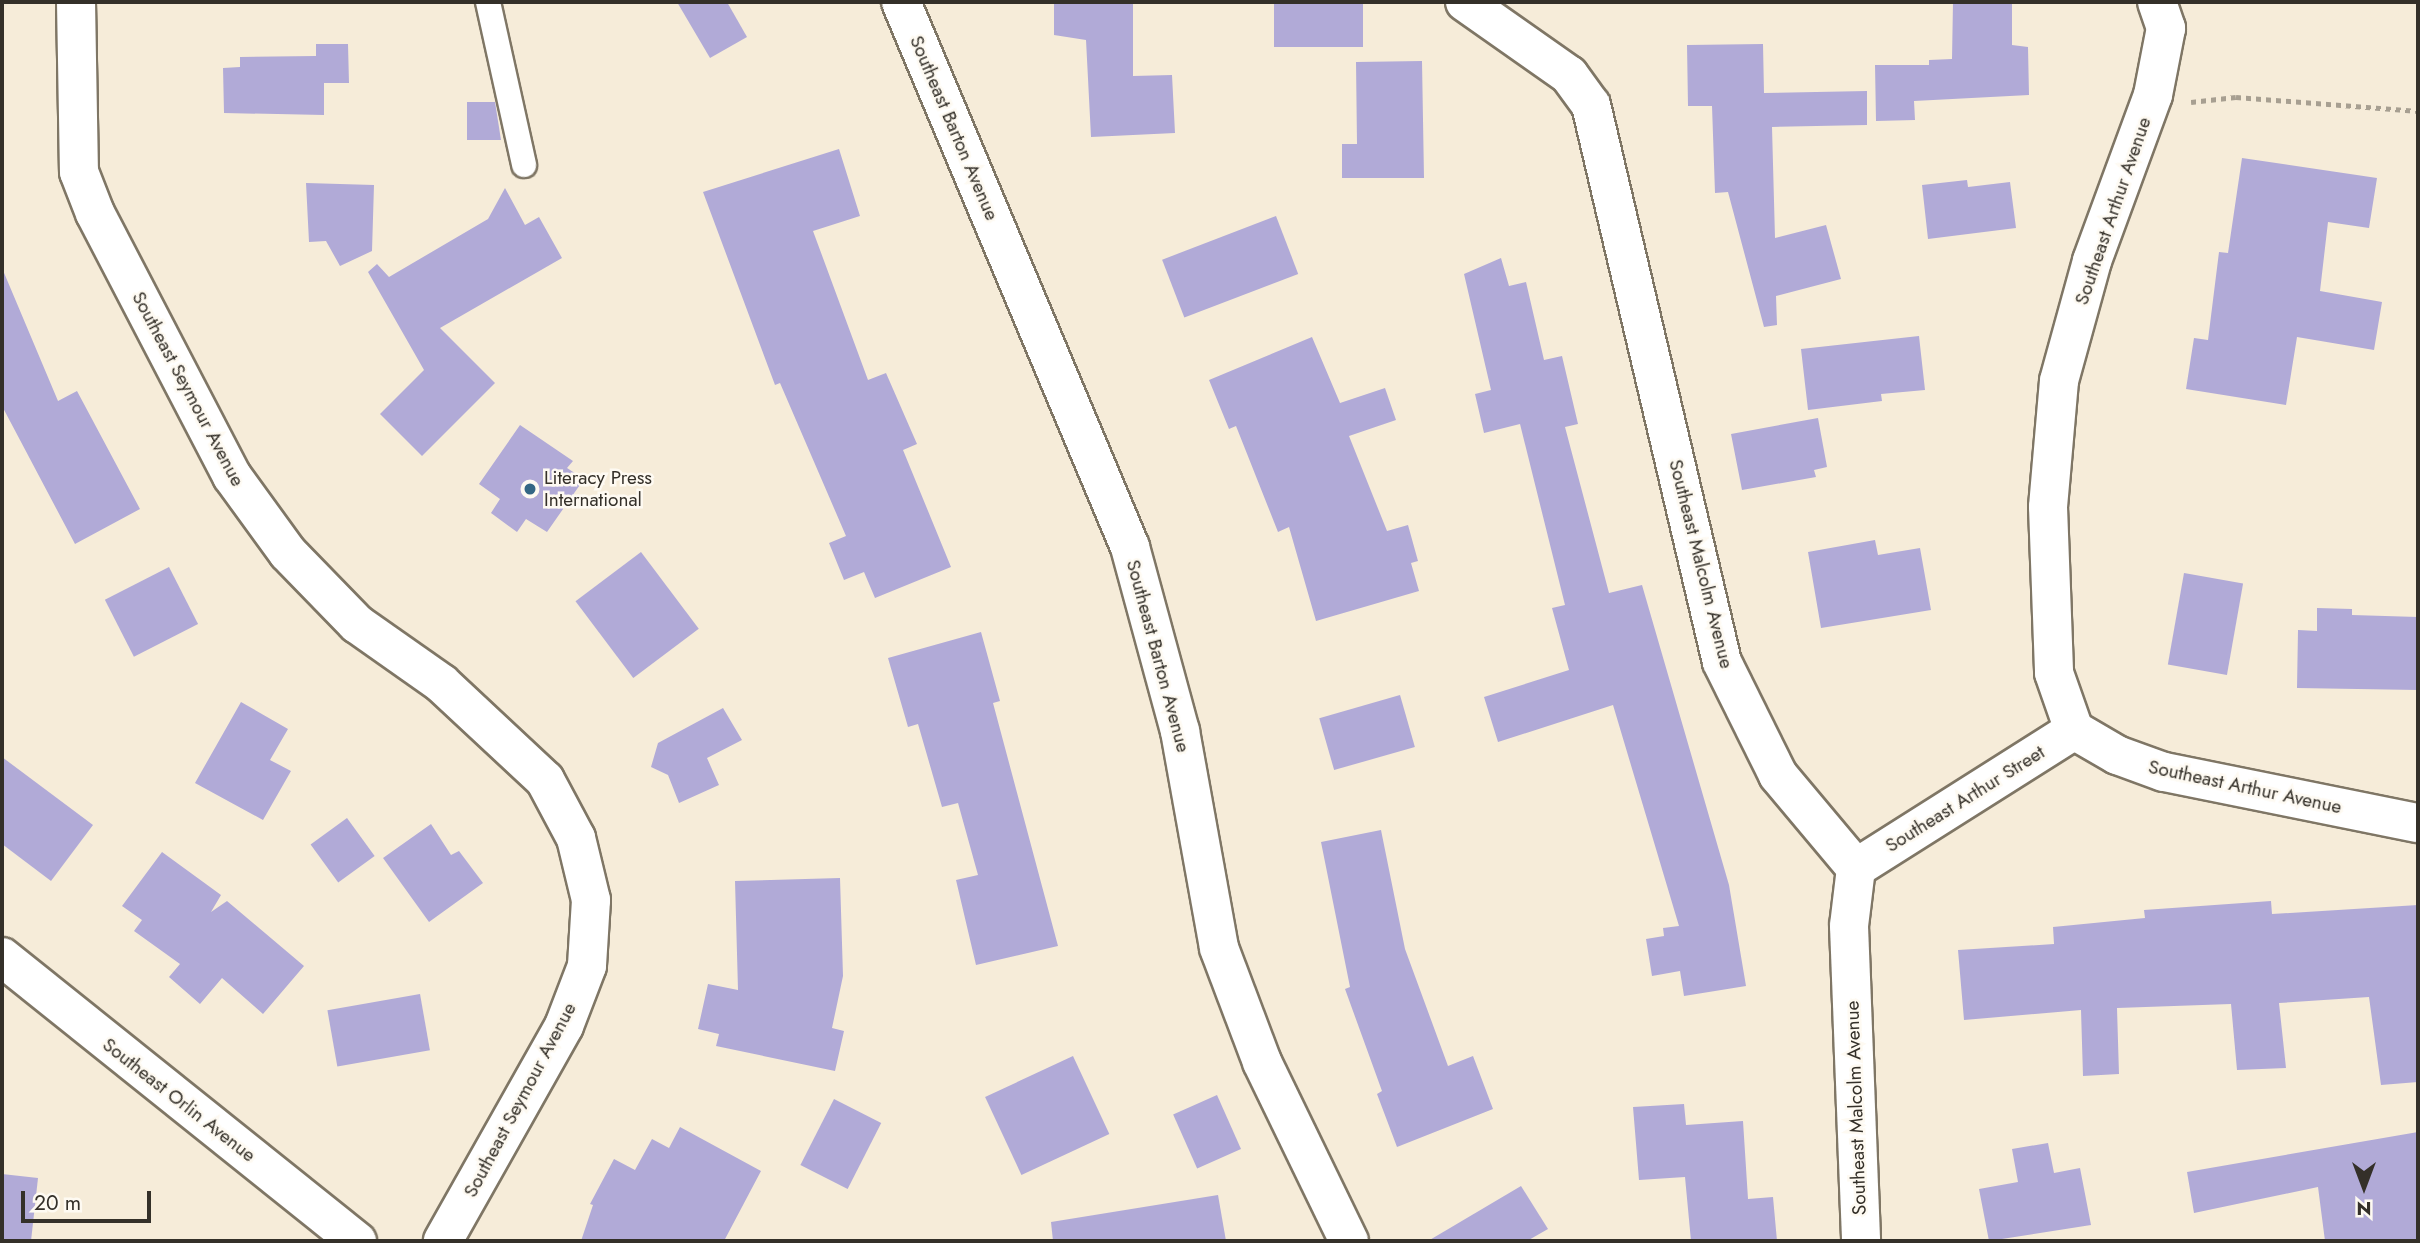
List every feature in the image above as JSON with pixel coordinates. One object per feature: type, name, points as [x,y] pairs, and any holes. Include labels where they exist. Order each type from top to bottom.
[{"type":"street","name":"Southeast Seymour Avenue","points":[[76,2],[79,172],[95,213],[232,476],[288,553],[357,624],[440,683],[545,780],[576,838],[591,900],[587,966],[564,1026],[443,1241]]},
{"type":"street","name":"Southeast Barton Avenue","points":[[901,2],[1130,547],[1180,731],[1219,948],[1262,1062],[1349,1241]]},
{"type":"street","name":"Southeast Malcolm Avenue","points":[[1465,2],[1569,75],[1591,105],[1722,662],[1778,775],[1856,868],[1849,926],[1861,1241]]},
{"type":"street","name":"Southeast Arthur Avenue","points":[[2157,2],[2166,28],[2155,84],[2092,261],[2059,381],[2048,507],[2049,618],[2054,673],[2074,730],[2117,755],[2164,772],[2418,823]]},
{"type":"street","name":"Southeast Arthur Street","points":[[1856,868],[2074,730]]},
{"type":"street","name":"Southeast Orlin Avenue","points":[[2,957],[357,1241]]},
{"type":"lane","points":[[488,2],[524,165]]},
{"type":"path","points":[[2180,103],[2236,97],[2418,111]]},
{"type":"building","points":[[677,2],[727,2],[747,37],[710,58]]},
{"type":"building","points":[[1054,2],[1133,2],[1133,76],[1172,75],[1175,133],[1091,137],[1086,40],[1054,35]]},
{"type":"building","points":[[1274,2],[1363,2],[1363,47],[1274,47]]},
{"type":"building","points":[[1953,2],[2012,2],[2012,45],[2028,47],[2029,95],[1914,101],[1915,120],[1876,121],[1875,65],[1929,65],[1929,60],[1952,59]]},
{"type":"building","points":[[316,44],[348,44],[349,83],[324,83],[324,115],[224,113],[223,68],[240,67],[240,57],[316,56]]},
{"type":"building","points":[[1763,44],[1764,93],[1867,91],[1867,125],[1772,127],[1775,238],[1826,225],[1841,279],[1776,296],[1777,325],[1764,327],[1728,192],[1715,193],[1712,106],[1688,106],[1687,45]]},
{"type":"building","points":[[1422,61],[1424,178],[1342,178],[1342,144],[1357,144],[1356,62]]},
{"type":"building","points":[[467,102],[495,102],[501,140],[467,140]]},
{"type":"building","points":[[839,149],[860,216],[813,231],[868,380],[886,373],[917,444],[903,450],[951,567],[875,598],[864,572],[844,580],[829,543],[846,536],[780,383],[775,385],[703,192]]},
{"type":"building","points":[[2242,158],[2377,178],[2369,228],[2328,222],[2320,291],[2382,302],[2374,350],[2297,337],[2286,405],[2186,389],[2194,338],[2208,340],[2219,252],[2228,253]]},
{"type":"building","points":[[1967,180],[1968,187],[2010,182],[2016,228],[1928,239],[1922,185]]},
{"type":"building","points":[[306,183],[374,185],[372,251],[340,266],[326,241],[309,242]]},
{"type":"building","points":[[505,188],[525,225],[539,217],[562,258],[440,328],[495,383],[422,456],[380,414],[424,370],[368,272],[377,264],[389,277],[488,219]]},
{"type":"building","points":[[1276,216],[1298,274],[1184,318],[1162,260]]},
{"type":"building","points":[[1501,258],[1509,286],[1526,282],[1544,360],[1562,356],[1578,424],[1565,427],[1609,593],[1642,585],[1729,885],[1746,986],[1684,996],[1680,971],[1652,976],[1646,939],[1664,936],[1663,928],[1679,926],[1613,705],[1498,742],[1484,697],[1569,670],[1552,608],[1565,605],[1520,424],[1484,433],[1475,394],[1491,390],[1464,274]]},
{"type":"building","points":[[2,268],[58,401],[77,391],[140,509],[75,544],[2,406]]},
{"type":"building","points":[[1919,336],[1925,390],[1881,394],[1882,401],[1808,410],[1801,349]]},
{"type":"building","points":[[1312,337],[1340,403],[1385,388],[1396,420],[1349,436],[1387,531],[1408,525],[1418,561],[1411,563],[1419,591],[1316,621],[1289,527],[1278,532],[1236,426],[1229,429],[1209,380]]},
{"type":"building","points":[[1818,418],[1827,467],[1814,470],[1816,477],[1742,490],[1731,434]]},
{"type":"building","points":[[520,425],[573,461],[567,468],[584,479],[547,532],[526,519],[517,532],[491,513],[500,499],[479,484]]},
{"type":"building","points":[[1875,540],[1878,555],[1920,548],[1931,610],[1821,628],[1808,552]]},
{"type":"building","points":[[641,552],[699,629],[633,678],[576,601]]},
{"type":"building","points":[[169,567],[198,624],[134,657],[105,600]]},
{"type":"building","points":[[2184,573],[2243,583],[2227,675],[2168,665]]},
{"type":"building","points":[[2317,608],[2352,609],[2352,615],[2418,617],[2418,690],[2297,688],[2298,630],[2317,631]]},
{"type":"building","points":[[981,632],[1000,701],[993,703],[1058,946],[976,965],[956,880],[978,875],[958,803],[942,807],[918,724],[908,727],[888,658]]},
{"type":"building","points":[[1400,695],[1415,747],[1334,770],[1319,718]]},
{"type":"building","points":[[241,702],[288,729],[270,760],[291,771],[263,820],[195,783]]},
{"type":"building","points":[[723,708],[742,740],[707,758],[719,785],[679,803],[668,775],[651,767],[658,743]]},
{"type":"building","points":[[2,757],[93,825],[51,881],[2,844]]},
{"type":"building","points":[[347,818],[375,856],[338,882],[311,844]]},
{"type":"building","points":[[431,824],[451,855],[459,851],[483,883],[429,922],[383,858]]},
{"type":"building","points":[[1381,830],[1405,949],[1448,1066],[1473,1056],[1493,1109],[1397,1147],[1377,1094],[1382,1091],[1345,989],[1350,987],[1321,842]]},
{"type":"building","points":[[162,852],[221,895],[211,912],[227,901],[304,966],[263,1014],[222,978],[200,1004],[169,977],[180,964],[134,931],[142,920],[122,906]]},
{"type":"building","points":[[840,878],[843,976],[832,1028],[844,1031],[835,1071],[716,1046],[719,1034],[698,1029],[708,984],[738,990],[735,881]]},
{"type":"building","points":[[2271,901],[2272,914],[2418,905],[2418,1082],[2381,1085],[2369,997],[2279,1003],[2286,1068],[2237,1070],[2231,1004],[2117,1008],[2119,1074],[2083,1076],[2081,1010],[1964,1020],[1958,950],[2054,944],[2053,927],[2145,918],[2144,910]]},
{"type":"building","points":[[420,994],[430,1050],[337,1066],[327,1010]]},
{"type":"building","points":[[1073,1056],[1109,1134],[1021,1175],[985,1097]]},
{"type":"building","points":[[1217,1095],[1241,1149],[1197,1168],[1173,1115]]},
{"type":"building","points":[[834,1099],[881,1123],[848,1189],[800,1165]]},
{"type":"building","points":[[1684,1104],[1686,1125],[1743,1121],[1748,1199],[1773,1197],[1777,1241],[1691,1241],[1685,1177],[1639,1180],[1633,1107]]},
{"type":"building","points":[[680,1127],[761,1171],[724,1241],[581,1241],[593,1205],[590,1204],[614,1159],[635,1170],[652,1139],[669,1148]]},
{"type":"building","points":[[2418,1132],[2418,1241],[2325,1241],[2318,1187],[2194,1213],[2187,1172]]},
{"type":"building","points":[[2048,1143],[2054,1173],[2080,1168],[2091,1225],[1989,1241],[1979,1189],[2018,1182],[2012,1149]]},
{"type":"building","points":[[2,1174],[38,1178],[31,1241],[2,1241]]},
{"type":"building","points":[[1521,1186],[1548,1229],[1527,1241],[1428,1241]]},
{"type":"building","points":[[1218,1195],[1226,1241],[1053,1241],[1051,1222]]},
{"type":"place","name":"Literacy Press International","points":[[530,489]]}]
